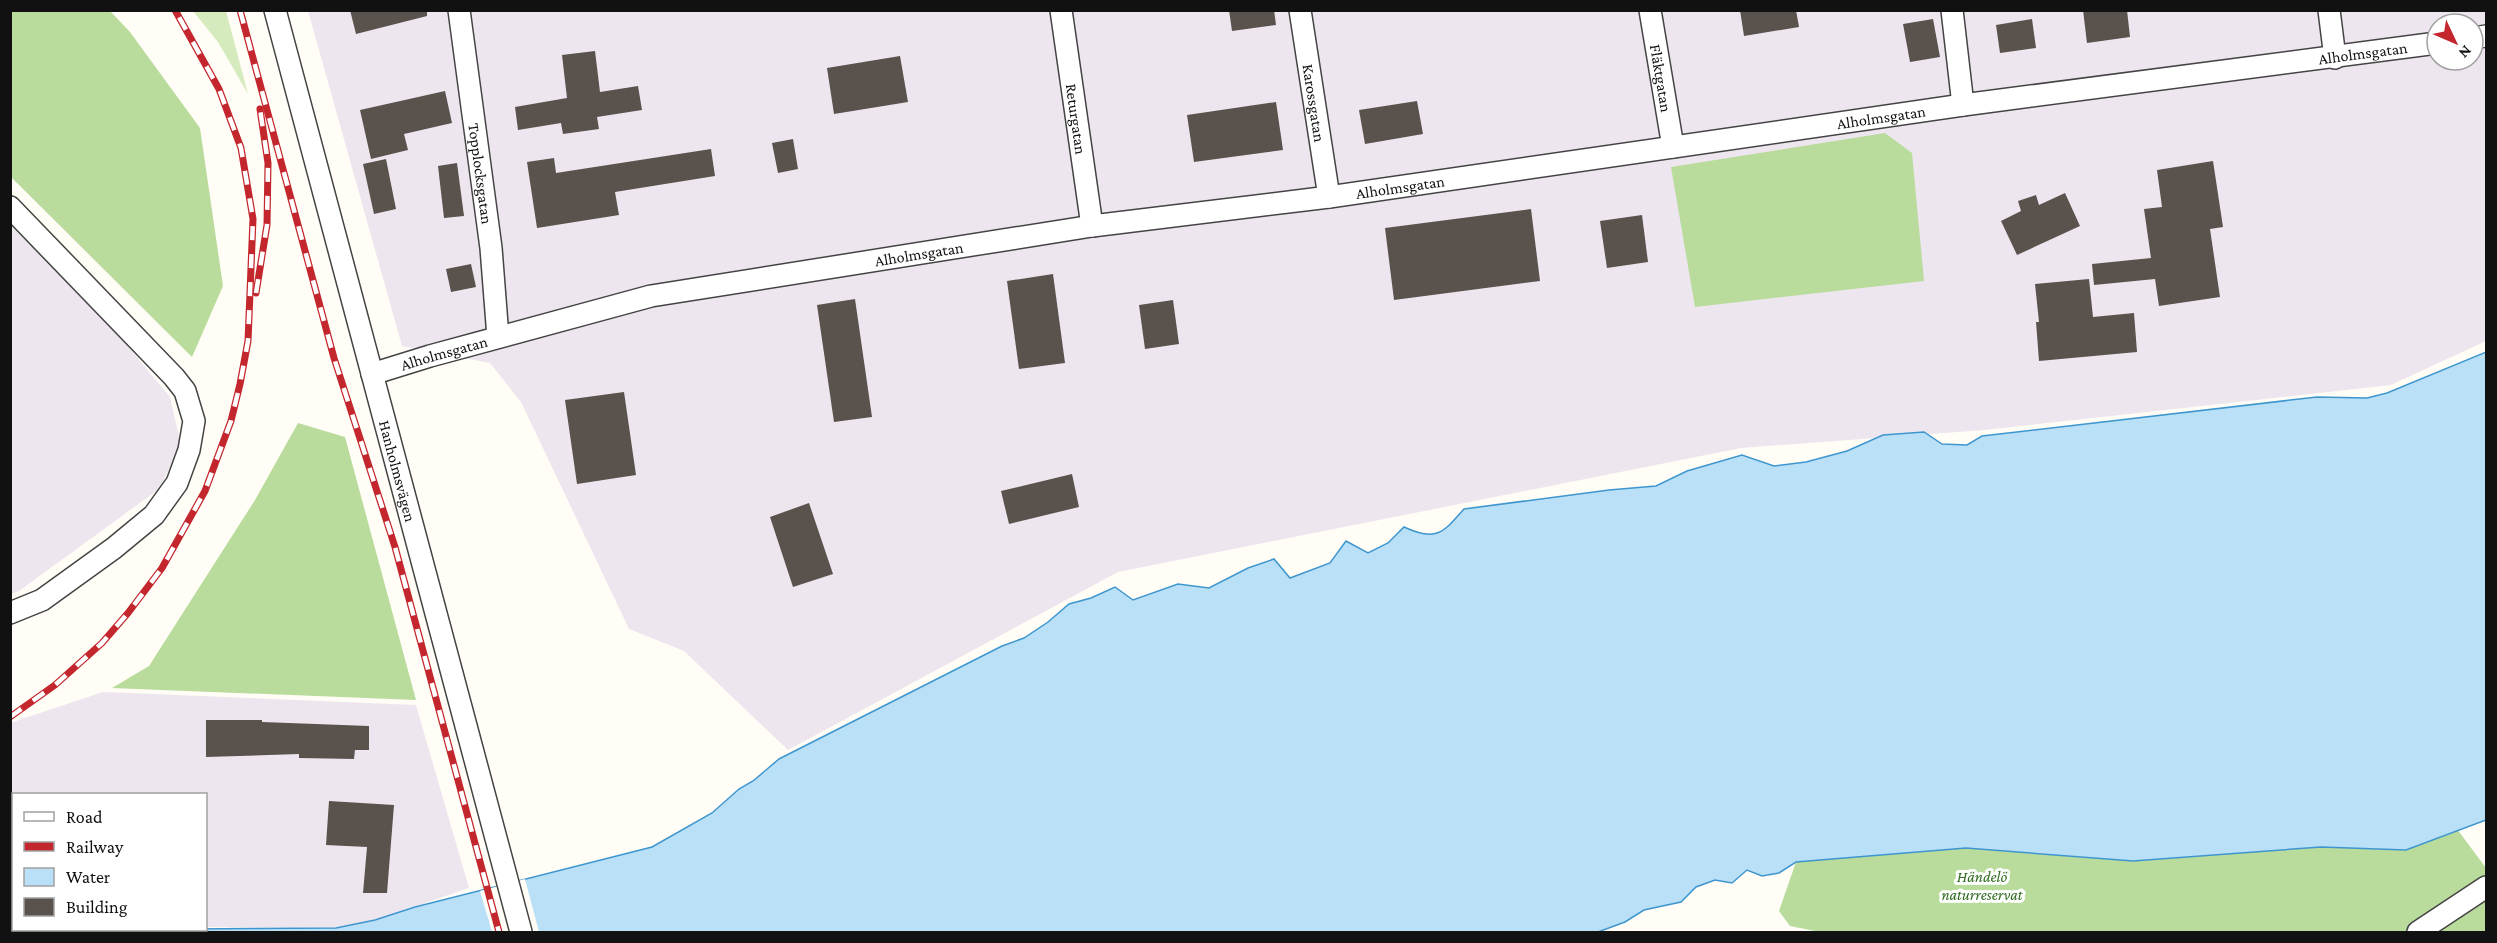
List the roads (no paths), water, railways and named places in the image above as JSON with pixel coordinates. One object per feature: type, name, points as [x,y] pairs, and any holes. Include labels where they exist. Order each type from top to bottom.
[{"type":"street","name":"Hanholmsvägen","points":[[275,10],[521,933]]},
{"type":"street","name":"Topplocksgatan","points":[[459,10],[491,248],[498,337]]},
{"type":"street","name":"Returgatan","points":[[1061,10],[1092,226]]},
{"type":"street","name":"Karossgatan","points":[[1300,10],[1329,197]]},
{"type":"street","name":"Fläktgatan","points":[[1650,10],[1673,147]]},
{"type":"street","points":[[1952,10],[1963,105]]},
{"type":"street","points":[[2329,10],[2335,58]]},
{"type":"street","name":"Alholmsgatan","points":[[372,374],[651,296],[1092,226],[1329,197],[1963,105],[2425,45]]},
{"type":"street","points":[[10,207],[174,377],[185,391],[194,421],[189,450],[177,483],[154,515],[114,548],[42,600],[10,614]]},
{"type":"street","points":[[2418,933],[2487,887]]},
{"type":"water","points":[[2486,352],[2486,820],[2406,850],[2321,847],[2133,861],[1966,848],[1796,862],[1779,873],[1762,876],[1747,870],[1732,883],[1715,880],[1696,887],[1681,902],[1644,910],[1625,922],[1598,932],[56,932],[336,928],[375,920],[415,907],[652,847],[712,813],[779,759],[1002,646],[1024,638],[1069,604],[1091,598],[1115,587],[1133,600],[1178,584],[1209,588],[1248,568],[1274,559],[1290,578],[1330,563],[1346,541],[1368,553],[1388,543],[1404,527],[1424,534],[1438,533],[1464,509],[1656,486],[1687,471],[1742,455],[1774,466],[1806,462],[1847,451],[1883,435],[1924,432],[1942,444],[1967,445],[1982,436],[2317,397],[2367,398],[2387,393]]},
{"type":"railway","points":[[10,717],[55,685],[102,643],[162,568],[205,491],[231,421],[240,384],[248,341],[253,219],[241,148],[219,89],[175,10]]},
{"type":"railway","points":[[240,10],[334,358],[395,547],[499,932]]},
{"type":"railway","points":[[256,293],[267,225],[268,163],[260,109]]},
{"type":"park label","name":"Händelö naturreservat","points":[[1982,885]]}]
